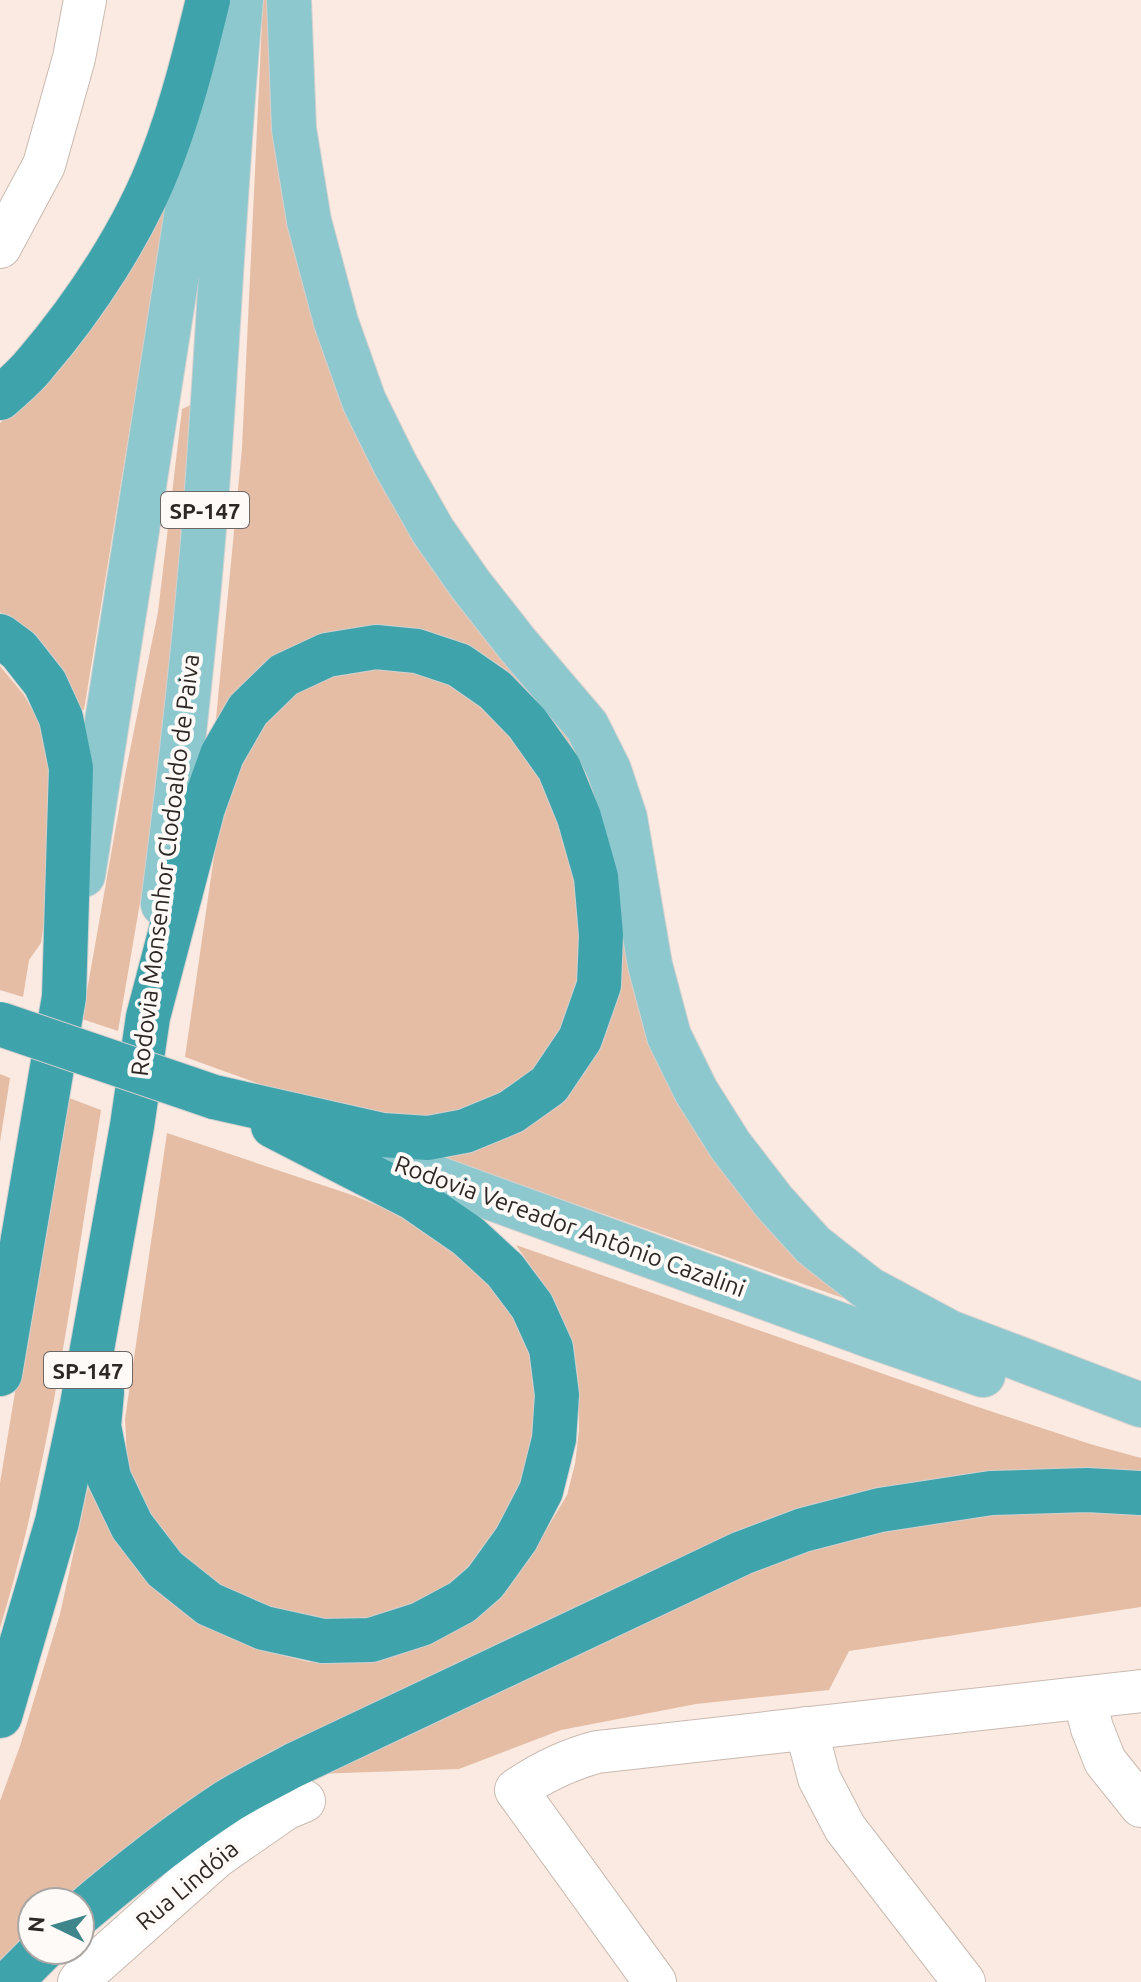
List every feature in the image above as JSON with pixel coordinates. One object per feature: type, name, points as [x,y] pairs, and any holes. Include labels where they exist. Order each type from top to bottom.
[{"type":"highway","points":[[0,398],[34,366],[82,305],[129,229],[162,159],[187,84],[208,0]]},
{"type":"highway","points":[[0,636],[19,650],[45,683],[61,718],[71,768],[64,997]]},
{"type":"highway","points":[[148,1017],[203,808],[222,755],[248,710],[284,675],[327,655],[376,647],[417,651],[459,665],[495,690],[527,723],[559,768],[579,817],[596,877],[601,935],[599,985],[580,1039],[549,1085],[511,1112],[465,1131],[428,1138],[382,1135],[215,1097]]},
{"type":"highway","name":"SP-147","points":[[0,1374],[64,997]]},
{"type":"highway","name":"Rodovia Monsenhor Clodoaldo de Paiva","points":[[0,1716],[57,1522],[82,1405],[132,1126],[148,1017]]},
{"type":"highway","name":"Rodovia Vereador Antônio Cazalini","points":[[0,1024],[215,1097]]},
{"type":"highway","points":[[132,1126],[99,1426],[109,1478],[132,1526],[165,1569],[209,1604],[264,1628],[323,1641],[371,1640],[421,1624],[462,1602],[485,1582],[516,1539],[541,1491],[554,1439],[557,1395],[551,1348],[532,1306],[505,1270],[468,1236],[413,1198],[215,1097]]},
{"type":"highway","points":[[0,1290],[46,1100]]},
{"type":"highway","points":[[96,1900],[220,1807],[294,1765],[742,1553],[803,1530],[880,1510],[991,1493],[1087,1490],[1141,1493]]},
{"type":"highway","points":[[10,1982],[26,1966]]},
{"type":"main road","name":"SP-147","points":[[64,997],[220,0]]},
{"type":"main road","name":"Rodovia Monsenhor Clodoaldo de Paiva","points":[[148,1017],[174,816],[200,568],[241,0]]},
{"type":"main road","points":[[289,0],[294,129],[309,221],[336,322],[364,401],[433,531],[518,645],[587,726],[609,770],[625,818],[650,965],[669,1036],[696,1091],[730,1145],[774,1202],[813,1245],[869,1289],[949,1332],[1141,1405]]},
{"type":"main road","name":"Rodovia Vereador Antônio Cazalini","points":[[215,1097],[871,1336],[1141,1428]]},
{"type":"street","points":[[0,247],[44,165],[74,58],[85,0]]},
{"type":"street","points":[[655,1982],[516,1790],[535,1777],[597,1752],[1141,1691]]},
{"type":"street","points":[[1084,1698],[1105,1761],[1141,1806]]},
{"type":"street","points":[[806,1728],[819,1778],[845,1828],[964,1982]]},
{"type":"street","name":"Rua Lindóia","points":[[79,1982],[216,1857],[285,1809],[304,1801]]},
{"type":"shaded area","points":[[263,0],[270,0],[306,281],[548,704],[592,773],[643,1004],[863,1305],[441,1157],[587,1062],[584,783],[391,631],[215,729],[242,448]]},
{"type":"shaded area","points":[[170,182],[84,710],[78,710],[28,634],[0,612],[0,423],[19,404]]},
{"type":"shaded area","points":[[197,402],[173,659],[148,856],[118,1031],[82,1019],[125,775],[158,612],[182,409]]},
{"type":"shaded area","points":[[388,663],[457,682],[515,733],[559,810],[582,908],[577,1002],[561,1039],[515,1091],[437,1123],[354,1118],[185,1057],[221,808],[255,727],[313,677]]},
{"type":"shaded area","points":[[0,666],[24,695],[40,724],[51,768],[54,861],[41,943],[29,960],[23,997],[0,990]]},
{"type":"shaded area","points":[[0,1074],[10,1078],[0,1142]]},
{"type":"shaded area","points":[[64,1096],[101,1110],[47,1436],[18,1565],[0,1628],[0,1483]]},
{"type":"shaded area","points":[[167,1133],[355,1196],[403,1216],[447,1242],[514,1310],[532,1352],[540,1402],[528,1486],[481,1559],[431,1597],[387,1618],[349,1625],[265,1613],[199,1575],[164,1536],[139,1499],[127,1459],[125,1419]]},
{"type":"shaded area","points":[[516,1245],[969,1404],[1141,1458],[1141,1478],[873,1497],[96,1888],[16,1886],[16,1952],[0,1968],[0,1801],[60,1614],[90,1478],[228,1636],[273,1653],[309,1662],[356,1661],[506,1588],[567,1495],[575,1464],[579,1394],[572,1343],[553,1299]]},
{"type":"shaded area","points":[[1141,1509],[1141,1607],[849,1651],[829,1690],[696,1704],[561,1730],[459,1769],[314,1774],[799,1548],[981,1512]]}]
